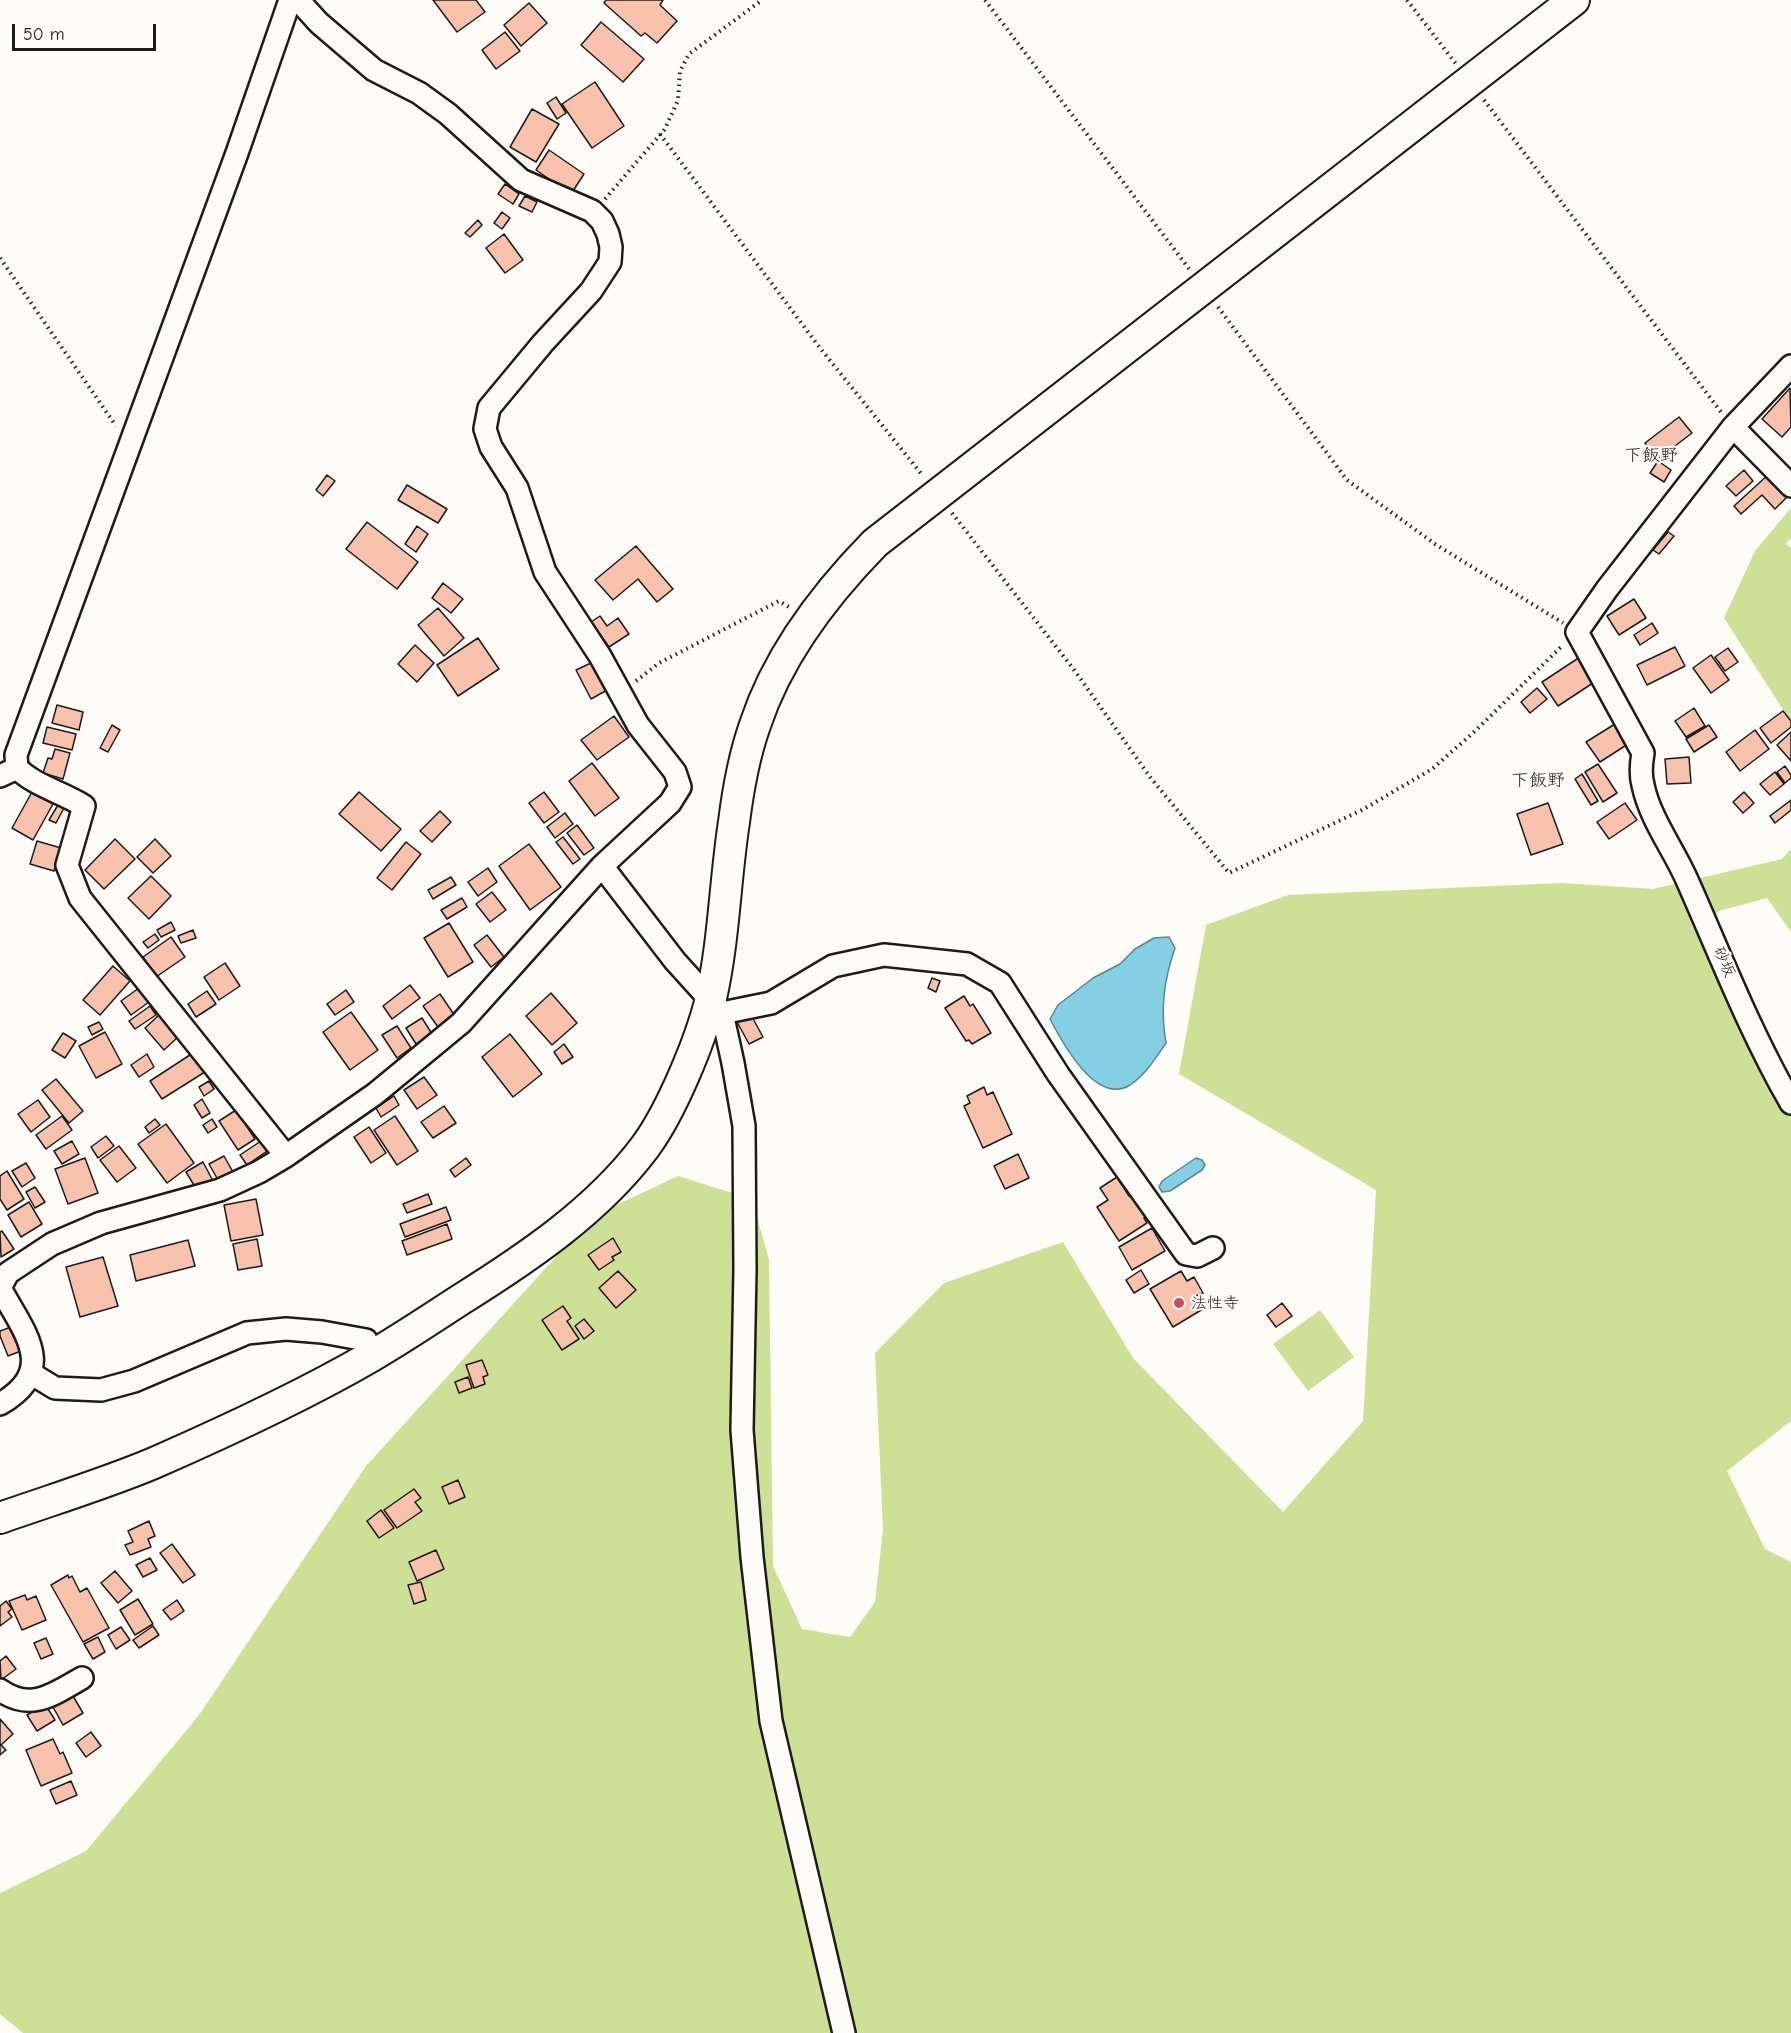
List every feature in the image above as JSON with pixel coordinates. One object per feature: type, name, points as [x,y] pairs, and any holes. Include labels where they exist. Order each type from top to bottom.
[{"type":"street","points":[[286,1156],[80,898],[67,865],[84,806],[67,795],[8,772],[237,153],[290,0]]},
{"type":"street","points":[[0,1404],[16,1395],[32,1374],[33,1349],[0,1288],[8,1273],[52,1244],[101,1223],[220,1190],[259,1172],[375,1094],[461,1023],[603,866],[670,803],[680,787],[675,772],[638,725],[622,693],[545,572],[517,488],[491,447],[485,429],[489,408],[543,343],[591,291],[610,262],[611,248],[602,221],[592,211],[521,180],[448,114],[419,93],[374,70],[319,23],[298,0]]},
{"type":"street","points":[[844,2033],[817,1912],[783,1779],[770,1710],[752,1557],[742,1430],[745,1269],[744,1126],[716,1006],[734,822],[746,757],[755,724],[781,667],[809,619],[842,577],[875,543],[1574,0]]},
{"type":"street","points":[[1577,632],[1607,589],[1732,427],[1788,372]]},
{"type":"street","points":[[1732,427],[1791,486]]},
{"type":"street","name":"砂坂","points":[[1577,632],[1643,753],[1640,771],[1656,822],[1686,876],[1769,1065],[1791,1103]]},
{"type":"street","points":[[603,866],[675,961],[716,1006],[771,1004],[833,966],[884,955],[967,964],[1000,983],[1058,1074],[1186,1254],[1197,1256],[1213,1248]]},
{"type":"street","points":[[0,1518],[150,1464],[292,1399],[371,1357],[503,1273],[577,1217],[609,1188],[646,1145],[668,1108],[716,1006]]},
{"type":"street","points":[[32,1374],[55,1388],[101,1390],[134,1381],[247,1333],[286,1329],[322,1332],[366,1340],[371,1357]]},
{"type":"street","points":[[0,1690],[20,1701],[32,1701],[57,1692],[82,1678]]},
{"type":"path","points":[[592,211],[611,193],[660,134],[678,100],[680,71],[688,54],[762,0]]},
{"type":"path","points":[[660,134],[820,348],[938,494],[1075,671],[1150,777],[1229,873],[1362,810],[1432,769],[1473,733],[1577,632],[1435,544],[1347,480],[985,0]]},
{"type":"path","points":[[1407,0],[1732,427]]},
{"type":"path","points":[[0,258],[129,447]]},
{"type":"path","points":[[622,693],[659,663],[779,601],[809,619]]},
{"type":"green space","points":[[1791,508],[1791,538],[1786,544],[1791,548],[1791,722],[1724,618],[1755,551]]},
{"type":"green space","points":[[1791,849],[1791,932],[1767,898],[1719,911],[1699,930],[1791,1102],[1791,1421],[1727,1471],[1765,1549],[1791,1562],[1791,2033],[23,2033],[0,2014],[0,1893],[86,1851],[199,1715],[366,1466],[593,1216],[678,1176],[752,1199],[769,1260],[773,1566],[802,1629],[850,1637],[875,1602],[883,1529],[875,1353],[944,1283],[1063,1242],[1133,1358],[1283,1512],[1363,1421],[1376,1190],[1179,1074],[1206,925],[1288,895],[1562,883],[1653,889],[1782,859]]},
{"type":"green space","points":[[1320,1310],[1354,1357],[1308,1391],[1273,1344]]},
{"type":"water","points":[[1169,937],[1175,948],[1164,995],[1163,1018],[1166,1043],[1145,1071],[1130,1085],[1117,1089],[1105,1087],[1093,1079],[1072,1056],[1050,1019],[1058,1005],[1093,978],[1120,964],[1135,949],[1154,938]]},
{"type":"water","points":[[1196,1158],[1202,1160],[1205,1165],[1202,1170],[1170,1191],[1162,1192],[1159,1187],[1162,1181]]},
{"type":"building","points":[[433,0],[476,0],[485,12],[457,32]]},
{"type":"building","points":[[606,0],[663,0],[660,5],[677,21],[657,43],[645,33],[641,36],[604,3]]},
{"type":"building","points":[[529,3],[547,23],[521,46],[504,25]]},
{"type":"building","points":[[601,22],[644,59],[623,82],[581,45]]},
{"type":"building","points":[[505,32],[520,51],[496,69],[482,50]]},
{"type":"building","points":[[595,82],[624,126],[592,148],[562,104]]},
{"type":"building","points":[[556,97],[566,113],[557,119],[547,103]]},
{"type":"building","points":[[532,109],[559,124],[536,162],[510,147]]},
{"type":"building","points":[[549,150],[584,174],[571,194],[536,170]]},
{"type":"building","points":[[505,184],[519,194],[513,204],[498,194]]},
{"type":"building","points":[[525,196],[537,202],[532,212],[519,206]]},
{"type":"building","points":[[502,212],[510,218],[502,229],[494,223]]},
{"type":"building","points":[[478,220],[482,225],[470,237],[465,233]]},
{"type":"building","points":[[504,234],[523,260],[505,273],[486,248]]},
{"type":"building","points":[[1790,388],[1791,427],[1782,437],[1762,419]]},
{"type":"building","points":[[1679,417],[1692,433],[1658,459],[1645,443]]},
{"type":"building","points":[[1658,461],[1671,470],[1664,482],[1650,473]]},
{"type":"building","points":[[1744,470],[1753,481],[1736,496],[1726,486]]},
{"type":"building","points":[[1770,473],[1790,494],[1775,509],[1762,495],[1741,514],[1734,506]]},
{"type":"building","points":[[327,475],[335,481],[323,496],[316,490]]},
{"type":"building","points":[[407,485],[447,509],[438,523],[398,500]]},
{"type":"building","points":[[367,522],[418,562],[397,589],[346,549]]},
{"type":"building","points":[[417,526],[428,534],[416,552],[405,544]]},
{"type":"building","points":[[1668,532],[1674,536],[1659,554],[1653,550]]},
{"type":"building","points":[[636,546],[673,589],[657,602],[638,579],[613,600],[595,580]]},
{"type":"building","points":[[443,583],[463,599],[451,613],[432,598]]},
{"type":"building","points":[[1634,599],[1646,618],[1619,635],[1607,616]]},
{"type":"building","points":[[438,608],[464,638],[444,656],[418,625]]},
{"type":"building","points":[[600,616],[607,626],[618,618],[629,634],[609,647],[591,622]]},
{"type":"building","points":[[1652,623],[1658,633],[1640,645],[1634,635]]},
{"type":"building","points":[[478,638],[499,669],[458,696],[437,665]]},
{"type":"building","points":[[415,645],[434,663],[417,682],[398,664]]},
{"type":"building","points":[[1675,647],[1685,666],[1647,685],[1637,665]]},
{"type":"building","points":[[1728,648],[1738,662],[1725,671],[1715,657]]},
{"type":"building","points":[[1711,655],[1729,680],[1711,693],[1693,668]]},
{"type":"building","points":[[1580,657],[1596,681],[1558,706],[1542,682]]},
{"type":"building","points":[[593,662],[607,690],[591,699],[576,670]]},
{"type":"building","points":[[1537,688],[1547,699],[1530,713],[1521,702]]},
{"type":"building","points":[[57,705],[83,712],[79,730],[52,723]]},
{"type":"building","points":[[1694,708],[1705,726],[1686,737],[1675,721]]},
{"type":"building","points":[[1783,711],[1791,721],[1791,727],[1771,743],[1760,728]]},
{"type":"building","points":[[614,716],[629,737],[597,760],[581,740]]},
{"type":"building","points":[[1615,724],[1628,744],[1600,762],[1586,742]]},
{"type":"building","points":[[112,725],[120,730],[108,752],[100,748]]},
{"type":"building","points":[[1709,725],[1717,737],[1694,752],[1686,739]]},
{"type":"building","points":[[47,727],[76,734],[72,750],[43,743]]},
{"type":"building","points":[[1755,730],[1769,749],[1740,771],[1726,752]]},
{"type":"building","points":[[1791,732],[1791,761],[1777,745]]},
{"type":"building","points":[[55,749],[70,753],[63,779],[43,773],[48,758],[52,759]]},
{"type":"building","points":[[1689,757],[1691,783],[1667,784],[1665,759]]},
{"type":"building","points":[[592,763],[619,798],[595,816],[569,781]]},
{"type":"building","points":[[1598,764],[1617,793],[1603,802],[1585,772]]},
{"type":"building","points":[[1785,766],[1791,778],[1785,783],[1777,772]]},
{"type":"building","points":[[1775,772],[1784,784],[1770,795],[1760,784]]},
{"type":"building","points":[[1582,774],[1598,801],[1591,805],[1575,779]]},
{"type":"building","points":[[32,792],[53,804],[33,840],[12,828]]},
{"type":"building","points":[[359,792],[401,829],[381,851],[339,814]]},
{"type":"building","points":[[544,792],[559,812],[544,823],[529,803]]},
{"type":"building","points":[[1744,792],[1754,803],[1743,813],[1733,802]]},
{"type":"building","points":[[1791,800],[1791,810],[1775,823],[1770,816]]},
{"type":"building","points":[[1548,803],[1563,844],[1531,855],[1517,814]]},
{"type":"building","points":[[1625,803],[1637,820],[1609,839],[1597,822]]},
{"type":"building","points":[[58,805],[64,808],[56,823],[49,820]]},
{"type":"building","points":[[440,811],[451,822],[432,842],[420,831]]},
{"type":"building","points":[[565,813],[573,824],[555,838],[547,827]]},
{"type":"building","points":[[577,825],[594,848],[584,855],[567,833]]},
{"type":"building","points":[[563,837],[580,859],[573,864],[556,842]]},
{"type":"building","points":[[115,839],[135,859],[104,889],[85,870]]},
{"type":"building","points":[[155,839],[171,856],[153,873],[137,857]]},
{"type":"building","points":[[37,841],[61,848],[54,871],[30,864]]},
{"type":"building","points":[[406,842],[421,854],[392,890],[377,878]]},
{"type":"building","points":[[529,844],[561,887],[530,910],[499,866]]},
{"type":"building","points":[[488,868],[497,882],[478,896],[468,882]]},
{"type":"building","points":[[151,876],[171,896],[149,919],[128,898]]},
{"type":"building","points":[[451,877],[456,885],[433,899],[428,890]]},
{"type":"building","points":[[492,892],[506,910],[490,922],[476,904]]},
{"type":"building","points":[[462,898],[467,907],[447,919],[441,910]]},
{"type":"building","points":[[171,922],[175,930],[161,937],[157,930]]},
{"type":"building","points":[[449,923],[473,962],[448,977],[424,938]]},
{"type":"building","points":[[193,930],[196,938],[181,943],[178,936]]},
{"type":"building","points":[[155,934],[159,940],[148,948],[143,942]]},
{"type":"building","points":[[487,935],[504,957],[491,967],[474,945]]},
{"type":"building","points":[[171,937],[185,957],[156,977],[143,957]]},
{"type":"building","points":[[225,963],[240,986],[219,1000],[204,977]]},
{"type":"building","points":[[113,966],[130,981],[100,1015],[83,1000]]},
{"type":"building","points":[[932,978],[940,981],[936,992],[928,988]]},
{"type":"building","points":[[410,985],[420,998],[392,1019],[383,1006]]},
{"type":"building","points":[[139,988],[149,1002],[131,1015],[121,1001]]},
{"type":"building","points":[[346,990],[354,1002],[335,1015],[327,1004]]},
{"type":"building","points":[[207,991],[216,1004],[196,1017],[188,1004]]},
{"type":"building","points":[[551,993],[577,1023],[552,1045],[526,1016]]},
{"type":"building","points":[[440,994],[455,1016],[438,1027],[423,1006]]},
{"type":"building","points":[[964,996],[970,1006],[973,1004],[991,1033],[972,1044],[969,1040],[966,1041],[945,1008]]},
{"type":"building","points":[[150,1006],[156,1015],[135,1029],[129,1021]]},
{"type":"building","points":[[351,1012],[378,1050],[350,1070],[323,1032]]},
{"type":"building","points":[[159,1015],[178,1037],[164,1050],[145,1028]]},
{"type":"building","points":[[751,1015],[763,1037],[749,1044],[737,1022]]},
{"type":"building","points":[[422,1018],[432,1034],[416,1044],[406,1028]]},
{"type":"building","points":[[99,1022],[103,1029],[92,1035],[88,1027]]},
{"type":"building","points":[[397,1026],[411,1048],[397,1058],[382,1035]]},
{"type":"building","points":[[105,1032],[122,1064],[96,1078],[79,1046]]},
{"type":"building","points":[[63,1033],[76,1041],[65,1058],[52,1050]]},
{"type":"building","points":[[510,1034],[542,1074],[513,1097],[482,1057]]},
{"type":"building","points":[[564,1044],[573,1057],[562,1064],[554,1052]]},
{"type":"building","points":[[196,1051],[208,1070],[162,1099],[150,1081]]},
{"type":"building","points":[[147,1054],[154,1067],[139,1077],[131,1065]]},
{"type":"building","points":[[424,1077],[437,1095],[417,1109],[404,1090]]},
{"type":"building","points":[[56,1079],[83,1111],[69,1123],[42,1090]]},
{"type":"building","points":[[209,1081],[214,1089],[204,1096],[199,1087]]},
{"type":"building","points":[[984,1087],[987,1095],[993,1092],[1012,1134],[983,1148],[964,1106],[970,1103],[967,1096]]},
{"type":"building","points":[[394,1096],[399,1105],[381,1117],[376,1108]]},
{"type":"building","points":[[202,1099],[210,1113],[202,1118],[194,1105]]},
{"type":"building","points":[[38,1100],[50,1117],[31,1132],[18,1114]]},
{"type":"building","points":[[444,1106],[456,1123],[433,1138],[421,1122]]},
{"type":"building","points":[[236,1110],[255,1139],[238,1150],[219,1121]]},
{"type":"building","points":[[62,1116],[72,1130],[46,1149],[36,1135]]},
{"type":"building","points":[[395,1116],[418,1151],[397,1165],[374,1130]]},
{"type":"building","points":[[155,1119],[160,1125],[149,1133],[145,1127]]},
{"type":"building","points":[[212,1119],[217,1127],[208,1133],[203,1125]]},
{"type":"building","points":[[166,1124],[194,1163],[167,1183],[138,1144]]},
{"type":"building","points":[[369,1127],[386,1153],[371,1163],[354,1137]]},
{"type":"building","points":[[106,1136],[114,1146],[98,1158],[91,1147]]},
{"type":"building","points":[[72,1141],[79,1154],[62,1164],[54,1151]]},
{"type":"building","points":[[261,1141],[267,1151],[247,1165],[240,1155]]},
{"type":"building","points":[[119,1146],[136,1168],[117,1182],[100,1160]]},
{"type":"building","points":[[1018,1154],[1029,1178],[1005,1189],[994,1166]]},
{"type":"building","points":[[224,1156],[233,1172],[218,1180],[209,1164]]},
{"type":"building","points":[[85,1158],[98,1193],[68,1204],[55,1169]]},
{"type":"building","points":[[466,1158],[471,1165],[455,1177],[450,1170]]},
{"type":"building","points":[[203,1162],[213,1181],[197,1190],[186,1172]]},
{"type":"building","points":[[26,1163],[35,1178],[22,1187],[12,1171]]},
{"type":"building","points":[[7,1171],[24,1199],[7,1210],[0,1199],[0,1176]]},
{"type":"building","points":[[1117,1177],[1129,1196],[1134,1193],[1149,1215],[1144,1218],[1147,1223],[1119,1241],[1097,1207],[1108,1200],[1100,1188]]},
{"type":"building","points":[[35,1187],[45,1202],[35,1208],[26,1192]]},
{"type":"building","points":[[428,1194],[432,1204],[407,1213],[403,1204]]},
{"type":"building","points":[[256,1199],[263,1235],[231,1241],[224,1205]]},
{"type":"building","points":[[29,1202],[42,1224],[21,1237],[8,1215]]},
{"type":"building","points":[[446,1207],[451,1220],[405,1237],[400,1224]]},
{"type":"building","points":[[447,1224],[452,1239],[407,1255],[402,1241]]},
{"type":"building","points":[[1152,1228],[1165,1251],[1132,1270],[1119,1247]]},
{"type":"building","points":[[2,1231],[14,1249],[1,1257],[0,1232]]},
{"type":"building","points":[[613,1238],[621,1252],[612,1257],[614,1260],[599,1270],[588,1255]]},
{"type":"building","points":[[257,1239],[262,1266],[238,1270],[233,1244]]},
{"type":"building","points":[[188,1240],[195,1266],[136,1281],[130,1255]]},
{"type":"building","points":[[103,1257],[118,1306],[80,1317],[66,1267]]},
{"type":"building","points":[[1141,1270],[1149,1284],[1134,1293],[1126,1280]]},
{"type":"building","points":[[618,1271],[636,1290],[616,1308],[599,1288]]},
{"type":"building","name":"法性寺","points":[[1181,1271],[1187,1281],[1194,1277],[1203,1293],[1196,1296],[1203,1309],[1173,1327],[1150,1289]]},
{"type":"building","points":[[1282,1303],[1292,1316],[1276,1327],[1267,1315]]},
{"type":"building","points":[[563,1306],[571,1318],[567,1321],[579,1339],[562,1350],[542,1320]]},
{"type":"building","points":[[584,1319],[594,1331],[584,1339],[575,1326]]},
{"type":"building","points":[[11,1327],[21,1351],[8,1356],[0,1331]]},
{"type":"building","points":[[482,1360],[488,1375],[483,1377],[485,1384],[474,1388],[466,1365]]},
{"type":"building","points":[[468,1377],[472,1388],[459,1393],[455,1382]]},
{"type":"building","points":[[458,1480],[465,1497],[449,1504],[442,1487]]},
{"type":"building","points":[[414,1489],[421,1498],[415,1502],[422,1511],[397,1528],[384,1510]]},
{"type":"building","points":[[381,1510],[394,1528],[379,1538],[367,1521]]},
{"type":"building","points":[[149,1521],[155,1536],[148,1539],[151,1547],[130,1555],[125,1545],[133,1542],[128,1531]]},
{"type":"building","points":[[172,1544],[195,1575],[183,1583],[160,1553]]},
{"type":"building","points":[[436,1550],[444,1569],[417,1581],[409,1562]]},
{"type":"building","points":[[150,1558],[157,1570],[143,1577],[136,1565]]},
{"type":"building","points":[[115,1571],[132,1591],[118,1603],[101,1583]]},
{"type":"building","points":[[68,1575],[69,1578],[72,1576],[80,1592],[87,1588],[109,1628],[83,1642],[51,1585]]},
{"type":"building","points":[[421,1582],[426,1600],[414,1604],[408,1585]]},
{"type":"building","points":[[25,1595],[27,1600],[36,1596],[46,1620],[22,1630],[9,1601]]},
{"type":"building","points":[[138,1599],[153,1624],[135,1635],[120,1610]]},
{"type":"building","points":[[177,1600],[184,1611],[171,1620],[163,1610]]},
{"type":"building","points":[[6,1601],[12,1609],[8,1612],[12,1617],[0,1626],[0,1606]]},
{"type":"building","points":[[153,1626],[159,1635],[139,1648],[133,1640]]},
{"type":"building","points":[[121,1627],[130,1640],[116,1649],[108,1635]]},
{"type":"building","points":[[98,1637],[105,1652],[93,1659],[84,1644]]},
{"type":"building","points":[[46,1638],[53,1654],[41,1659],[34,1643]]},
{"type":"building","points":[[6,1656],[16,1669],[1,1680],[0,1661]]},
{"type":"building","points":[[73,1696],[83,1713],[63,1725],[53,1707]]},
{"type":"building","points":[[45,1704],[55,1720],[37,1731],[27,1715]]},
{"type":"building","points":[[0,1719],[13,1734],[1,1745],[6,1750],[0,1755]]},
{"type":"building","points":[[91,1732],[101,1746],[86,1757],[76,1743]]},
{"type":"building","points":[[53,1739],[60,1754],[63,1752],[72,1773],[41,1786],[26,1750]]},
{"type":"building","points":[[71,1781],[77,1795],[56,1804],[50,1790]]},
{"type":"place","name":"法性寺","points":[[1179,1303]]},
{"type":"district","name":"下飯野","points":[[1651,456]]},
{"type":"district","name":"下飯野","points":[[1538,781]]}]
